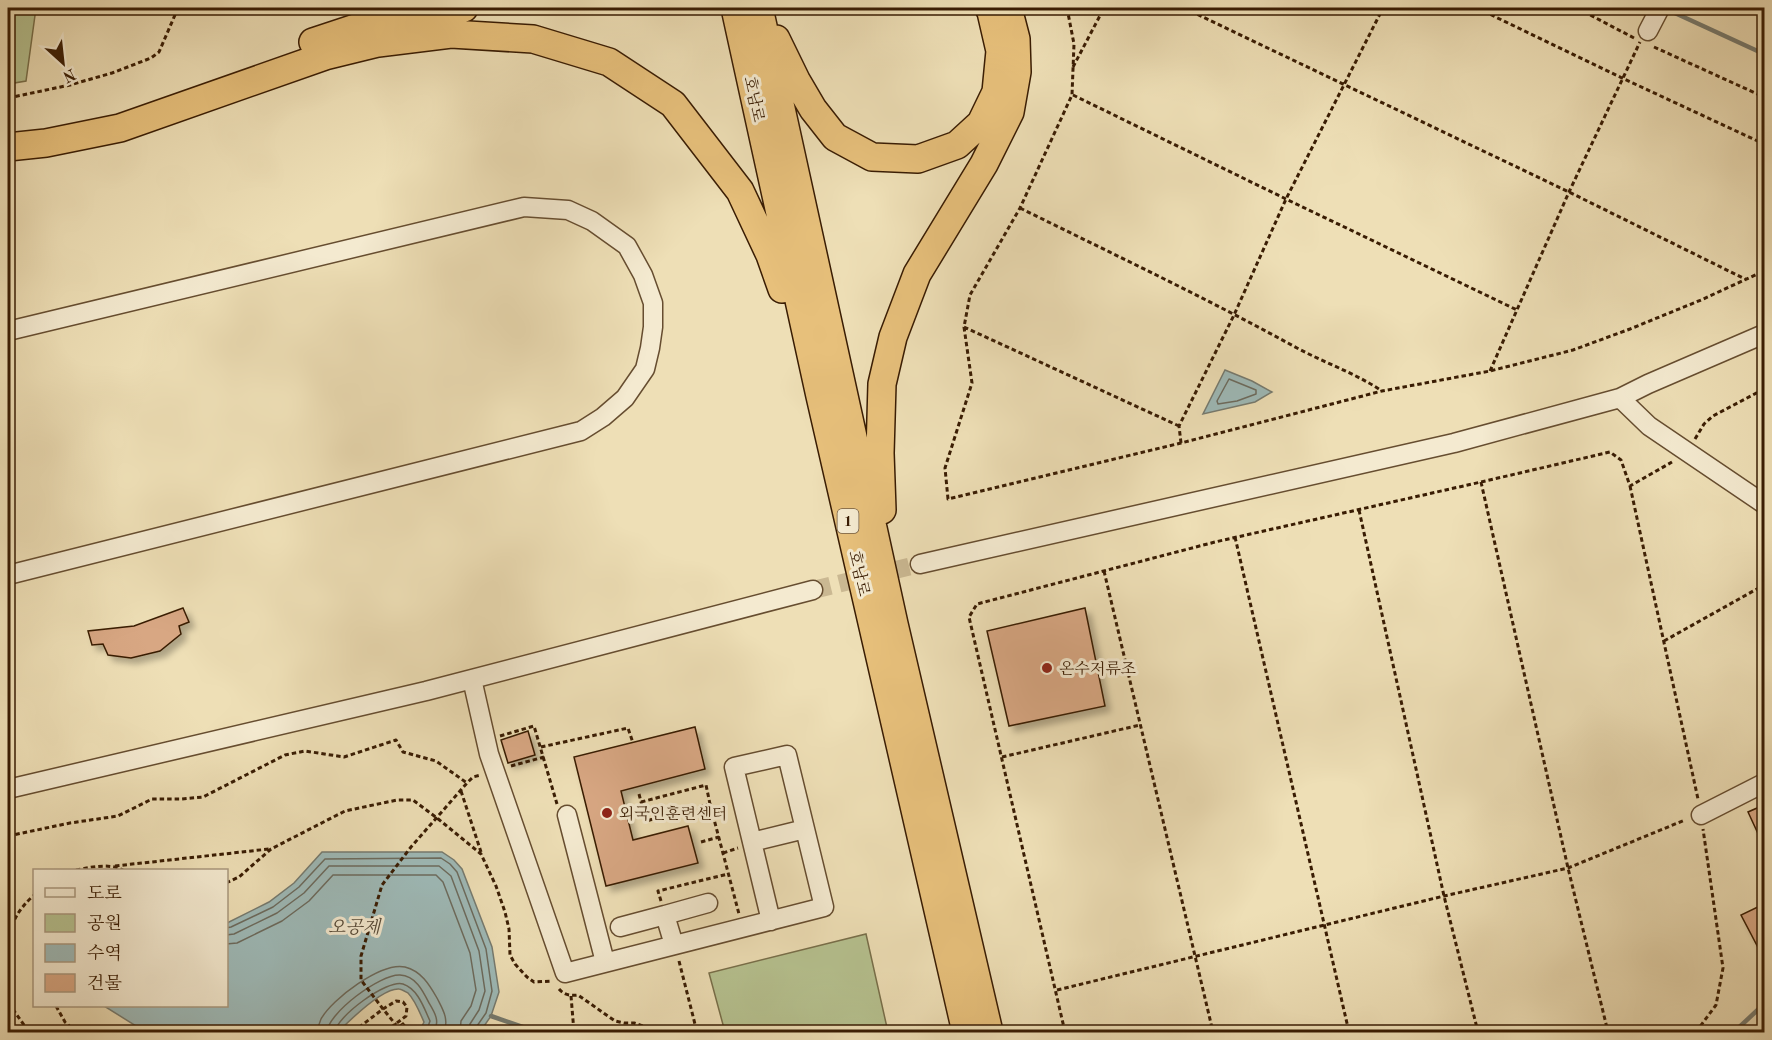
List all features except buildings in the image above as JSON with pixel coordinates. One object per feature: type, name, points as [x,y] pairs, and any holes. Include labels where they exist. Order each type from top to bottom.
[{"type":"highway","points":[[318,49],[385,8]]},
{"type":"highway","points":[[8,147],[46,143],[120,128],[416,8]]},
{"type":"highway","points":[[8,130],[39,128],[136,107],[318,49],[464,8]]},
{"type":"highway","name":"호남로","points":[[735,8],[820,396],[966,1032]]},
{"type":"highway","name":"호남로","points":[[759,8],[894,624],[989,1032]]},
{"type":"highway","points":[[764,8],[777,43],[796,80],[813,109],[835,137],[873,157],[918,159],[957,145],[981,123],[996,92],[1000,51],[989,8]]},
{"type":"highway","points":[[894,624],[882,526],[880,453],[882,384],[893,337],[917,274],[984,164],[1010,112],[1017,72],[1016,39],[1008,8]]},
{"type":"highway","points":[[318,49],[451,34],[533,39],[609,62],[673,104],[740,191],[770,255],[820,396]]},
{"type":"street","points":[[1646,39],[1660,8]]},
{"type":"street","points":[[8,331],[524,207],[568,210],[592,221],[617,238],[627,246],[638,265],[653,303],[653,327],[645,369],[625,398],[603,417],[581,431],[8,575]]},
{"type":"street","points":[[921,564],[1454,443],[1620,398],[1764,333]]},
{"type":"street","points":[[1620,398],[1649,426],[1764,504]]},
{"type":"street","points":[[8,789],[471,679],[813,590]]},
{"type":"street","points":[[471,679],[489,754],[565,973],[605,962],[771,921],[824,907],[787,755],[734,767],[745,845],[771,921]]},
{"type":"street","points":[[1701,815],[1764,783]]},
{"type":"street","points":[[567,815],[605,962]]},
{"type":"street","points":[[745,845],[805,829]]},
{"type":"street","points":[[620,927],[664,910],[708,903]]},
{"type":"street","points":[[664,910],[674,945]]},
{"type":"path","points":[[8,98],[70,85],[112,73],[151,58],[159,52],[178,8]]},
{"type":"path","points":[[1067,8],[1074,44],[1072,95],[1020,208],[970,295],[964,327],[972,383],[945,468],[948,499],[1382,392],[1490,371],[1573,350],[1630,329],[1764,271]]},
{"type":"path","points":[[1073,68],[1104,8]]},
{"type":"path","points":[[1185,8],[1569,192],[1746,280]]},
{"type":"path","points":[[1181,443],[1179,426],[1234,315],[1286,200],[1383,8]]},
{"type":"path","points":[[1477,8],[1764,144]]},
{"type":"path","points":[[1577,8],[1764,97]]},
{"type":"path","points":[[1490,371],[1622,78],[1646,39]]},
{"type":"path","points":[[1072,95],[1517,310]]},
{"type":"path","points":[[1020,208],[1368,382],[1382,392]]},
{"type":"path","points":[[964,327],[1179,426]]},
{"type":"path","points":[[1630,486],[1687,452],[1704,424],[1713,416],[1764,389]]},
{"type":"path","points":[[1065,1032],[969,617],[977,604],[1235,537],[1610,452],[1620,460],[1630,486],[1701,815],[1723,968],[1716,1005],[1696,1032]]},
{"type":"path","points":[[1481,482],[1568,868],[1608,1032]]},
{"type":"path","points":[[1359,510],[1444,896],[1478,1032]]},
{"type":"path","points":[[1235,537],[1348,1032]]},
{"type":"path","points":[[1104,571],[1213,1032]]},
{"type":"path","points":[[1664,641],[1764,585]]},
{"type":"path","points":[[1002,757],[1140,725]]},
{"type":"path","points":[[495,738],[534,726],[544,757],[505,768]]},
{"type":"path","points":[[541,747],[628,728],[633,743]]},
{"type":"path","points":[[8,836],[118,816],[152,799],[203,797],[285,755],[305,751],[344,757],[396,740],[403,752],[436,761],[467,783]]},
{"type":"path","points":[[396,1024],[361,980],[361,952],[382,885],[411,847],[467,783],[473,777],[483,774]]},
{"type":"path","points":[[641,802],[706,785],[741,921]]},
{"type":"path","points":[[460,791],[481,854],[505,912],[509,929],[510,955],[515,964],[526,977],[534,982],[551,980],[562,993],[571,996],[578,995],[615,1021],[634,1023],[651,1032]]},
{"type":"path","points":[[639,794],[646,821],[711,804]]},
{"type":"path","points":[[228,882],[238,877],[271,849],[345,811],[390,801],[413,801],[481,854]]},
{"type":"path","points":[[1057,990],[1568,868],[1683,820],[1701,815]]},
{"type":"path","points":[[701,842],[719,837]]},
{"type":"path","points":[[723,853],[745,845]]},
{"type":"path","points":[[82,869],[271,849]]},
{"type":"path","points":[[115,866],[121,869]]},
{"type":"path","points":[[664,910],[658,891],[728,874]]},
{"type":"path","points":[[8,941],[11,923],[33,896]]},
{"type":"path","points":[[674,945],[697,1032]]},
{"type":"path","points":[[8,995],[12,1008],[29,1032]]},
{"type":"path","points":[[571,996],[574,1032]]},
{"type":"path","points":[[353,1032],[396,1001],[403,1002],[407,1007],[406,1016],[386,1032]]},
{"type":"path","points":[[57,1007],[70,1030],[76,1032]]},
{"type":"path","points":[[362,1026],[367,1032]]},
{"type":"green space","points":[[8,8],[36,8],[26,81],[8,84]]},
{"type":"green space","points":[[866,934],[888,1032],[725,1032],[709,973]]},
{"type":"water","points":[[1225,370],[1272,392],[1255,402],[1203,414]]},
{"type":"water","name":"오공제","points":[[322,852],[442,852],[454,860],[462,869],[492,947],[499,992],[491,1016],[482,1032],[419,1032],[424,1022],[419,1011],[408,993],[399,989],[392,990],[376,999],[338,1032],[143,1032],[106,1007],[228,1007],[228,922],[269,902],[294,883]]},
{"type":"waterway","points":[[1664,8],[1764,54]]},
{"type":"waterway","points":[[1734,1032],[1764,1004]]},
{"type":"waterway","points":[[491,1016],[537,1032]]},
{"type":"tunnel","points":[[813,590],[920,564]]},
{"type":"place","name":"온수저류조","points":[[1047,668]]},
{"type":"place","name":"외국인훈련센터","points":[[607,813]]}]
